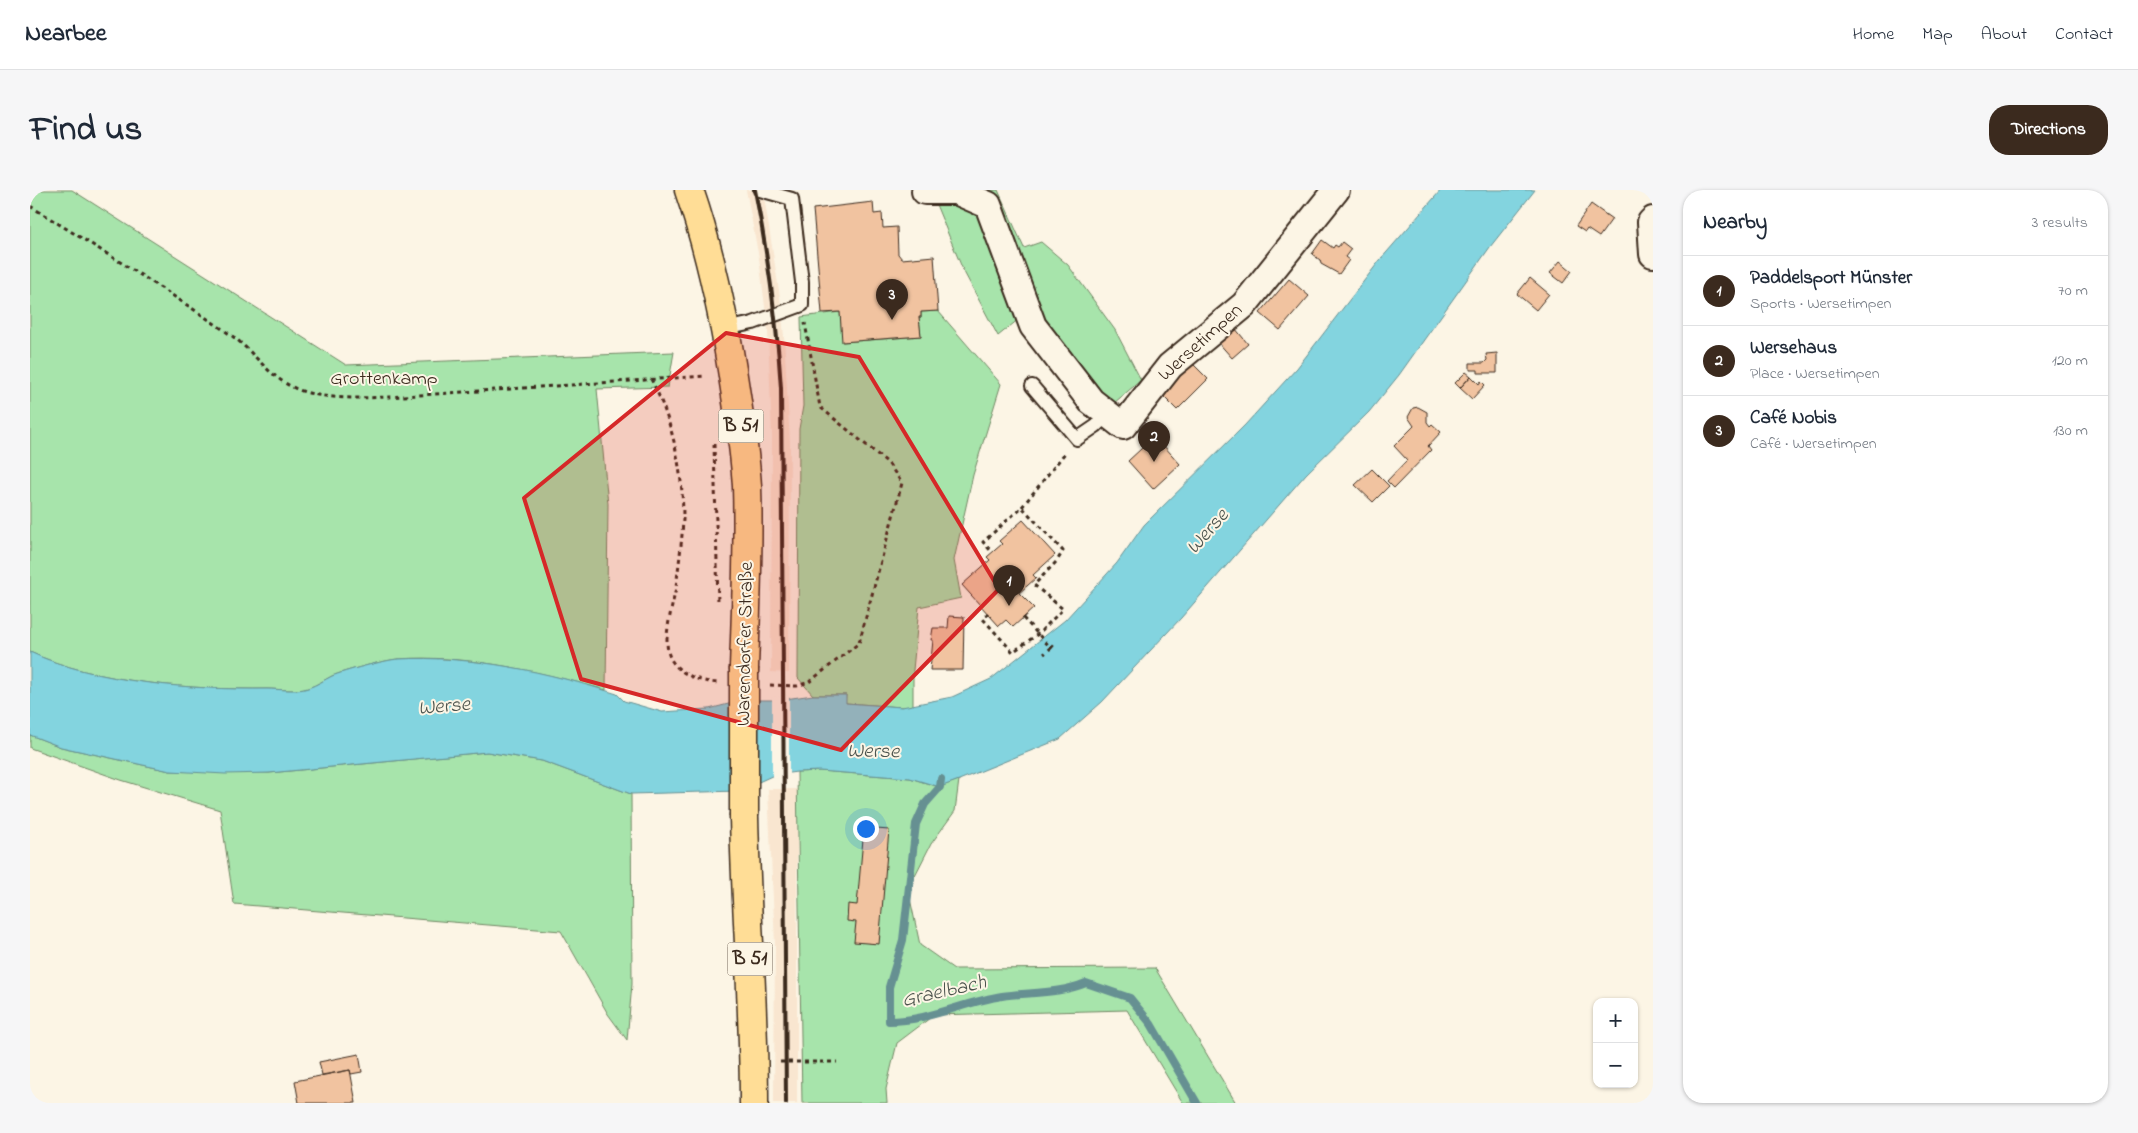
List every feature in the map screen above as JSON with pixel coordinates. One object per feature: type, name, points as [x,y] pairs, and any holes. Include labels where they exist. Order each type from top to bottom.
[{"type":"main road","name":"Warendorfer Straße","points":[[695,191],[725,329],[741,425],[747,485],[744,816],[754,1103]]},
{"type":"street","name":"Wersetimpen","points":[[925,191],[956,191],[988,206],[1033,326],[1091,401],[1123,426],[1170,366],[1244,305],[1336,190]]},
{"type":"street","points":[[1653,220],[1653,254]]},
{"type":"lane","points":[[725,329],[753,323],[802,305],[802,282],[792,198],[760,190]]},
{"type":"lane","points":[[1032,386],[1077,439],[1096,426],[1108,414]]},
{"type":"path","name":"Grottenkamp","points":[[30,206],[174,295],[231,335],[268,372],[301,391],[337,398],[389,397],[705,376]]},
{"type":"path","points":[[802,305],[820,407],[888,463],[902,483],[859,643],[809,682]]},
{"type":"path","points":[[704,367],[706,384]]},
{"type":"path","points":[[651,380],[662,401],[670,423],[682,488],[683,520],[681,549],[668,632],[668,649],[672,661],[685,673],[695,679],[712,682]]},
{"type":"path","points":[[714,435],[718,605]]},
{"type":"path","points":[[992,552],[983,542],[1022,507],[1077,439]]},
{"type":"path","points":[[988,613],[982,619],[1013,652],[1038,634],[1063,608],[1034,585],[1057,561],[1063,551],[1022,507]]},
{"type":"path","points":[[1023,618],[1050,648]]},
{"type":"path","points":[[1044,654],[1056,642]]},
{"type":"path","points":[[754,1062],[837,1062]]},
{"type":"highlighted area","points":[[726,333],[859,357],[999,589],[841,750],[581,679],[524,498]]},
{"type":"shaded area","points":[[746,190],[763,190],[780,297],[784,336],[790,443],[789,673],[771,672],[772,436],[768,331],[759,258]]},
{"type":"shaded area","points":[[768,789],[797,789],[797,1103],[774,1103],[775,944]]},
{"type":"green space","points":[[30,190],[72,190],[346,365],[674,352],[668,387],[597,389],[608,504],[606,690],[503,666],[450,659],[424,658],[384,661],[346,671],[304,689],[239,689],[178,686],[115,678],[84,671],[56,663],[30,652]]},
{"type":"green space","points":[[930,190],[998,190],[1024,248],[1041,242],[1068,265],[1115,330],[1141,380],[1114,403],[1019,319],[998,336],[963,270]]},
{"type":"green space","points":[[938,311],[1001,384],[973,475],[954,560],[961,598],[919,607],[913,670],[913,706],[845,703],[846,695],[813,695],[798,678],[799,429],[803,406],[801,317],[840,312],[843,342],[921,336],[919,317],[921,317],[921,312]]},
{"type":"green space","points":[[30,735],[61,747],[170,771],[269,773],[487,752],[542,761],[631,794],[632,984],[627,1040],[608,1014],[561,931],[234,904],[220,810],[121,780],[30,748]]},
{"type":"green space","points":[[819,771],[910,778],[939,787],[959,780],[955,811],[931,844],[908,889],[920,945],[954,969],[1155,968],[1236,1103],[1183,1103],[1127,1010],[934,1015],[897,1043],[886,1089],[887,1103],[802,1103],[797,772]]},
{"type":"water","name":"Werse","points":[[1441,190],[1535,190],[1490,247],[1399,375],[1369,412],[1306,474],[1181,618],[1102,702],[1060,739],[959,780],[940,787],[910,778],[819,771],[774,775],[739,791],[631,794],[542,761],[487,752],[269,773],[225,774],[170,771],[61,747],[30,735],[30,652],[56,663],[115,678],[178,686],[288,690],[308,688],[338,674],[392,660],[426,658],[453,660],[537,672],[617,694],[624,701],[662,712],[709,709],[744,700],[778,700],[813,695],[846,695],[846,703],[902,707],[952,697],[991,679],[1065,620],[1117,563],[1144,525],[1245,425],[1297,368],[1380,260]]},
{"type":"pier","points":[[789,696],[789,775],[772,779],[772,698]]},
{"type":"building","points":[[873,202],[874,214],[882,213],[883,228],[897,227],[898,254],[902,259],[934,256],[938,311],[921,312],[921,317],[919,317],[921,336],[842,342],[840,312],[822,313],[813,209]]},
{"type":"building","points":[[1591,204],[1612,219],[1599,237],[1587,229],[1585,232],[1576,226]]},
{"type":"building","points":[[1322,240],[1333,248],[1335,245],[1338,247],[1342,242],[1351,249],[1345,257],[1349,260],[1339,274],[1321,264],[1320,260],[1312,254]]},
{"type":"building","points":[[1560,261],[1572,271],[1563,283],[1550,273]]},
{"type":"building","points":[[1530,278],[1549,294],[1536,310],[1517,294]]},
{"type":"building","points":[[1289,279],[1309,296],[1280,330],[1260,313]]},
{"type":"building","points":[[1235,328],[1248,344],[1232,358],[1217,341]]},
{"type":"building","points":[[1497,353],[1497,373],[1478,373],[1478,370],[1470,370],[1470,363],[1484,363],[1487,360],[1486,354]]},
{"type":"building","points":[[1192,363],[1208,379],[1177,410],[1160,393]]},
{"type":"building","points":[[1466,372],[1471,376],[1460,388],[1455,383]]},
{"type":"building","points":[[1471,376],[1479,384],[1481,381],[1485,385],[1472,399],[1460,388]]},
{"type":"building","points":[[1418,407],[1427,412],[1427,422],[1430,426],[1432,424],[1441,432],[1428,446],[1431,450],[1394,488],[1387,481],[1407,460],[1394,446],[1414,426],[1408,417],[1413,408]]},
{"type":"building","points":[[1155,436],[1180,464],[1153,489],[1128,461]]},
{"type":"building","points":[[1372,469],[1389,486],[1373,502],[1355,485]]},
{"type":"building","points":[[1023,520],[1055,555],[1033,575],[1036,578],[1019,593],[1034,608],[1013,627],[1006,620],[999,626],[962,585],[990,560],[987,557],[1002,544],[999,541]]},
{"type":"building","points":[[949,616],[964,617],[963,670],[930,670],[933,628],[948,628]]},
{"type":"building","points":[[864,828],[889,830],[879,944],[854,942],[856,922],[847,921],[848,904],[857,905]]},
{"type":"building","points":[[359,1054],[362,1072],[351,1074],[350,1070],[322,1075],[319,1062]]},
{"type":"building","points":[[350,1070],[356,1103],[299,1103],[295,1081]]},
{"type":"waterway","name":"Graelbach","points":[[941,779],[940,787],[925,804],[916,824],[903,940],[889,987],[889,1021],[932,1015],[974,1002],[1002,996],[1055,991],[1086,983],[1130,998],[1151,1024],[1197,1103]]},
{"type":"railway","points":[[755,190],[771,289],[781,388],[786,1103]]},
{"type":"place","name":"Café Nobis","points":[[892,320]]},
{"type":"place","name":"Wersehaus","points":[[1154,462]]},
{"type":"place","name":"Paddelsport Münster","points":[[1009,606]]}]
